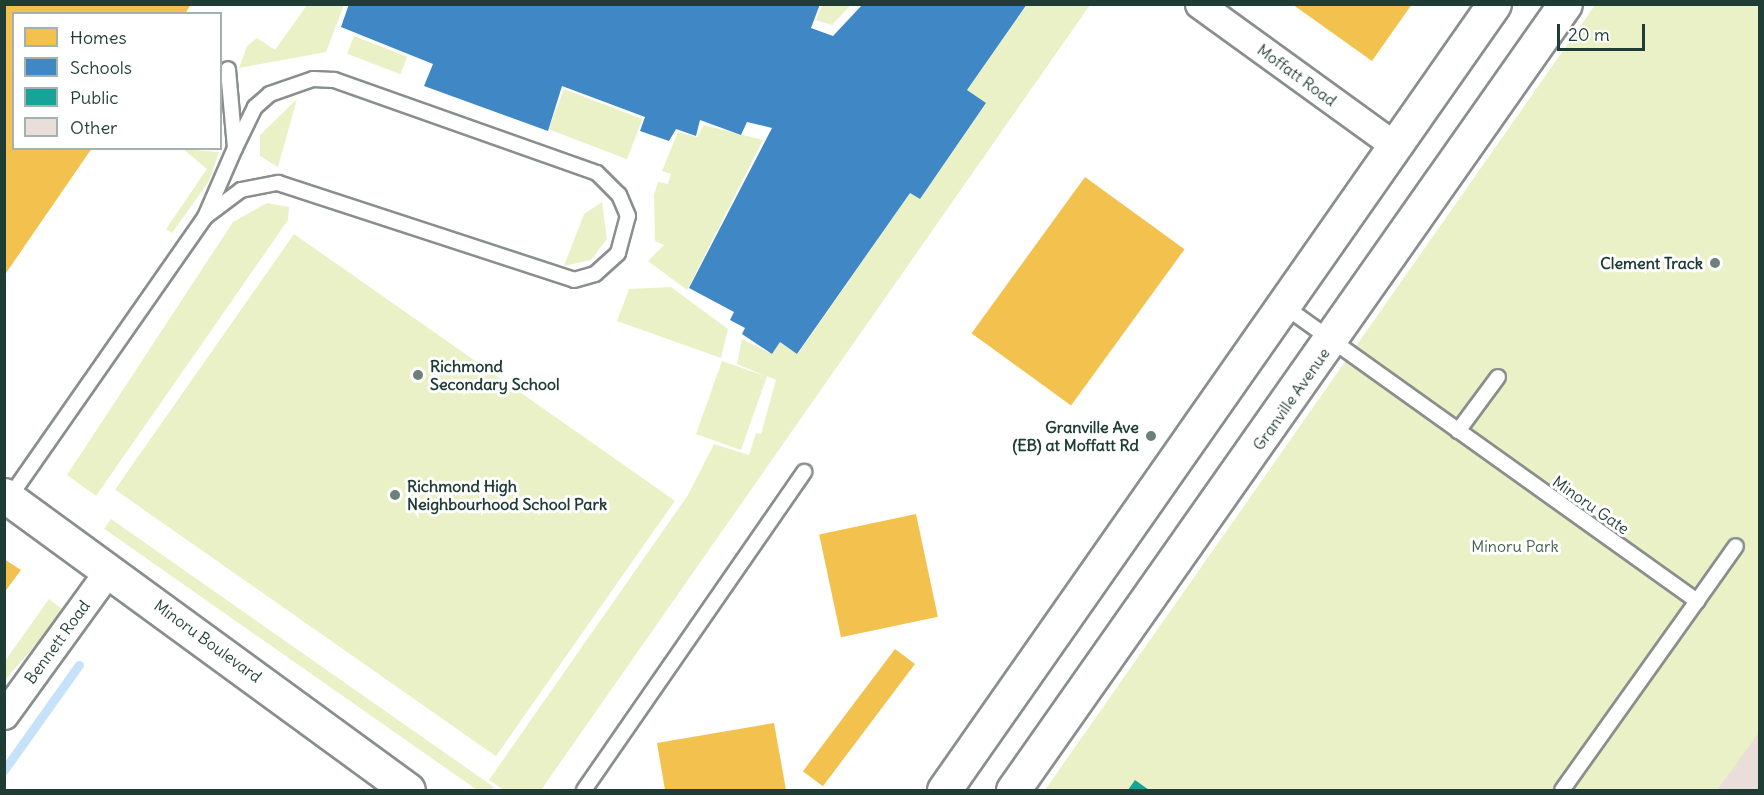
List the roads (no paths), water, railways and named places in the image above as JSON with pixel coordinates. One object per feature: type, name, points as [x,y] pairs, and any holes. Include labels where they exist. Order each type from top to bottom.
[{"type":"main road","points":[[944,790],[1494,4]]},
{"type":"main road","name":"Granville Avenue","points":[[1013,790],[1332,340],[1565,4]]},
{"type":"main road","name":"Minoru Boulevard","points":[[7,497],[408,790]]},
{"type":"street","name":"Moffatt Road","points":[[1199,4],[1395,146]]},
{"type":"street","name":"Bennett Road","points":[[4,715],[109,570]]},
{"type":"lane","points":[[228,69],[235,148]]},
{"type":"lane","points":[[7,497],[205,217],[255,107],[270,94],[313,79],[334,80],[597,173],[619,195],[628,216],[618,253],[595,274],[574,280],[278,183],[241,190],[205,217]]},
{"type":"lane","name":"Minoru Gate","points":[[1284,306],[1697,601]]},
{"type":"lane","points":[[1458,431],[1498,377]]},
{"type":"lane","points":[[584,790],[804,472]]},
{"type":"lane","points":[[1569,788],[1736,546]]},
{"type":"waterway","points":[[4,770],[79,665]]},
{"type":"place","name":"Clement Track","points":[[1715,263]]},
{"type":"place","name":"Richmond Secondary School","points":[[418,375]]},
{"type":"place","name":"Granville Ave (EB) at Moffatt Rd","points":[[1151,436]]},
{"type":"place","name":"Richmond High Neighbourhood School Park","points":[[395,495]]},
{"type":"park label","name":"Minoru Park","points":[[1515,546]]}]
